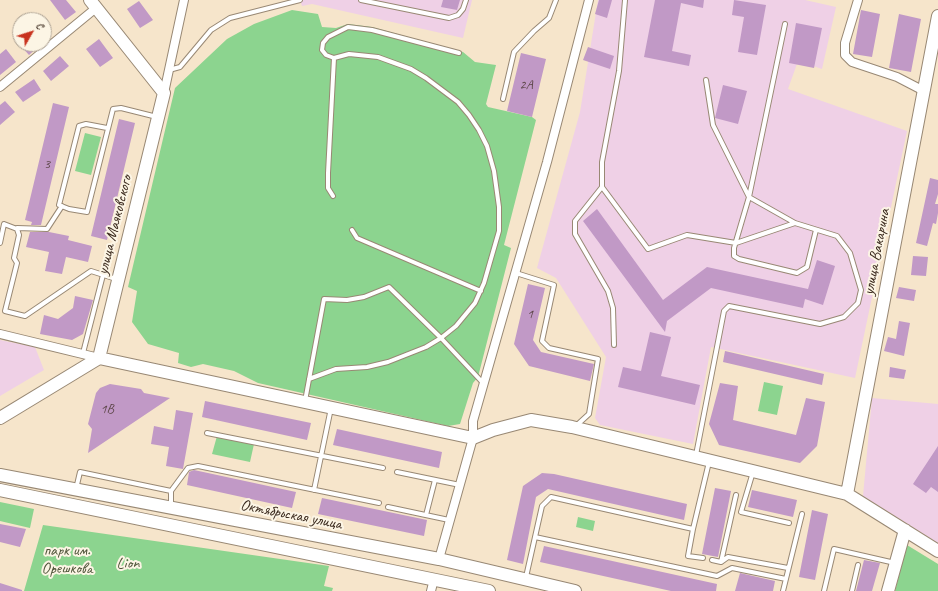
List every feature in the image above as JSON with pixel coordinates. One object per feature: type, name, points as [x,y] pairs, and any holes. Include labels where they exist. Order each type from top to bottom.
[{"type":"street","name":"улица Маяковского","points":[[99,358],[164,93],[184,0]]},
{"type":"street","points":[[439,559],[473,438],[473,421],[547,162],[588,0]]},
{"type":"street","points":[[858,0],[845,43],[845,55],[852,62],[897,77],[924,91]]},
{"type":"street","points":[[0,87],[93,4],[164,93]]},
{"type":"street","name":"улица Вакарина","points":[[847,494],[938,16]]},
{"type":"street","points":[[0,334],[99,358],[473,438],[493,430],[531,420],[575,428],[847,494],[938,551]]},
{"type":"street","points":[[0,418],[99,358]]},
{"type":"street","name":"Октябрьская улица","points":[[0,475],[439,559],[575,591]]},
{"type":"street","name":"Октябрьская улица","points":[[0,490],[489,591]]},
{"type":"street","points":[[72,505],[76,490]]},
{"type":"street","points":[[250,541],[254,524]]},
{"type":"street","points":[[888,591],[905,530]]},
{"type":"street","points":[[431,591],[434,579]]},
{"type":"lane","points":[[169,70],[180,67],[211,30],[230,18],[300,0]]},
{"type":"lane","points":[[361,0],[449,18],[458,15],[464,9],[466,0]]},
{"type":"lane","points":[[503,99],[514,52],[549,18],[556,0]]},
{"type":"lane","points":[[624,0],[619,71],[602,162],[602,187],[648,249],[687,236],[736,243],[795,223]]},
{"type":"lane","points":[[785,24],[749,197],[736,243],[734,256],[738,260],[798,273],[807,267],[816,230]]},
{"type":"lane","points":[[309,380],[336,369],[367,367],[388,362],[426,347],[441,338],[456,326],[475,303],[481,291],[495,247],[498,230],[499,207],[494,171],[487,146],[479,130],[458,102],[441,87],[411,69],[395,62],[360,54],[349,54],[334,58],[326,55],[322,50],[323,43],[328,37],[348,27],[372,30],[458,52]]},
{"type":"lane","points":[[332,196],[328,188],[328,180],[334,58]]},
{"type":"lane","points":[[695,458],[724,311],[729,306],[820,324],[844,317],[858,303],[861,290],[850,253],[837,236],[795,223],[749,197],[712,125],[706,80]]},
{"type":"lane","points":[[107,128],[86,124],[79,126],[59,205],[69,209],[87,212],[113,109],[117,107],[158,117]]},
{"type":"lane","points":[[602,187],[574,221],[574,234],[608,291],[613,308],[614,346]]},
{"type":"lane","points":[[0,244],[2,223],[16,228],[47,229],[62,206]]},
{"type":"lane","points":[[16,228],[19,235],[14,258],[17,263],[6,311],[25,316],[91,271],[118,280]]},
{"type":"lane","points":[[352,230],[357,238],[481,291]]},
{"type":"lane","points":[[516,273],[554,285],[542,341],[549,348],[598,360],[589,414],[575,428]]},
{"type":"lane","points":[[83,353],[103,275]]},
{"type":"lane","points":[[304,402],[324,300],[347,300],[359,298],[389,287],[441,338],[484,384]]},
{"type":"lane","points":[[314,490],[331,408]]},
{"type":"lane","points":[[208,433],[383,468]]},
{"type":"lane","points":[[703,558],[688,556],[692,529],[710,461]]},
{"type":"lane","points":[[170,508],[171,491],[188,468],[198,466],[379,503]]},
{"type":"lane","points":[[76,490],[80,472],[171,491]]},
{"type":"lane","points":[[397,472],[460,485]]},
{"type":"lane","points":[[753,472],[741,512],[789,523]]},
{"type":"lane","points":[[426,515],[435,480]]},
{"type":"lane","points":[[721,562],[736,495]]},
{"type":"lane","points":[[525,579],[542,506],[551,498],[692,529]]},
{"type":"lane","points":[[388,507],[450,520]]},
{"type":"lane","points":[[783,591],[802,514]]},
{"type":"lane","points":[[535,537],[717,576],[732,568],[786,579]]},
{"type":"lane","points":[[824,591],[834,549],[896,563]]},
{"type":"lane","points":[[712,560],[721,562],[728,557],[788,568]]},
{"type":"lane","points":[[852,591],[858,565]]},
{"type":"shaded area","points":[[300,0],[472,0],[463,38],[312,4],[302,6]]},
{"type":"shaded area","points":[[598,0],[805,0],[836,7],[822,69],[798,61],[788,89],[907,131],[855,378],[711,347],[693,444],[600,425],[595,418],[606,357],[556,278],[537,268],[580,112]]},
{"type":"shaded area","points":[[0,340],[35,347],[44,370],[0,396]]},
{"type":"shaded area","points":[[872,398],[938,404],[938,543],[863,496]]},
{"type":"green space","points":[[292,10],[318,14],[322,27],[336,28],[348,24],[372,27],[463,52],[475,62],[496,65],[486,104],[488,107],[532,117],[536,120],[504,245],[511,248],[478,377],[473,383],[460,424],[448,426],[258,383],[234,371],[203,364],[191,367],[178,363],[179,353],[148,344],[132,322],[137,291],[128,287],[175,88],[227,39],[254,24]]},
{"type":"green space","points":[[85,133],[101,137],[91,175],[75,171]]},
{"type":"green space","points":[[764,382],[783,386],[777,415],[758,411]]},
{"type":"green space","points":[[217,436],[254,444],[250,462],[212,454]]},
{"type":"green space","points":[[0,502],[34,509],[30,528],[0,521]]},
{"type":"green space","points":[[578,517],[595,521],[593,531],[576,527]]},
{"type":"green space","name":"Lion","points":[[43,525],[329,566],[324,586],[333,588],[332,591],[24,591]]},
{"type":"green space","points":[[907,545],[938,564],[938,591],[895,591]]},
{"type":"building","points":[[50,0],[66,0],[76,12],[65,20]]},
{"type":"building","points":[[443,0],[460,0],[457,10],[441,7]]},
{"type":"building","points":[[599,0],[612,0],[607,18],[595,14]]},
{"type":"building","points":[[655,0],[704,0],[703,8],[681,3],[672,51],[691,55],[689,66],[644,57]]},
{"type":"building","points":[[734,0],[766,5],[757,55],[738,52],[744,17],[732,15]]},
{"type":"building","points":[[139,1],[153,20],[140,28],[127,9]]},
{"type":"building","points":[[861,10],[880,14],[872,57],[853,54]]},
{"type":"building","points":[[899,14],[921,19],[911,72],[889,68]]},
{"type":"building","points":[[796,23],[822,28],[814,68],[789,63]]},
{"type":"building","points":[[99,39],[113,58],[100,67],[86,49]]},
{"type":"building","points":[[588,47],[614,56],[610,69],[583,60]]},
{"type":"building","points":[[6,49],[16,62],[0,75],[0,54]]},
{"type":"building","points":[[521,53],[546,59],[532,117],[507,111]]},
{"type":"building","points":[[60,56],[69,66],[51,81],[43,71]]},
{"type":"building","points":[[34,79],[41,90],[23,102],[15,92]]},
{"type":"building","points":[[723,85],[747,91],[738,124],[715,118]]},
{"type":"building","points":[[5,101],[15,112],[0,125],[0,105]]},
{"type":"building","points":[[53,103],[69,107],[41,225],[31,225],[32,222],[25,220]]},
{"type":"building","points":[[119,119],[135,123],[107,240],[91,236]]},
{"type":"building","points":[[930,178],[938,180],[938,194],[935,204],[938,204],[938,213],[936,224],[933,223],[927,246],[916,243]]},
{"type":"building","points":[[597,209],[663,300],[707,267],[808,289],[817,260],[835,266],[823,305],[805,299],[803,308],[711,288],[667,321],[665,332],[583,221]]},
{"type":"building","points":[[30,232],[49,232],[69,236],[68,240],[92,246],[88,262],[66,257],[62,274],[45,271],[49,252],[26,247]]},
{"type":"building","points":[[913,256],[928,257],[926,276],[911,275]]},
{"type":"building","points":[[528,284],[545,288],[533,340],[541,352],[594,364],[590,381],[529,366],[514,344]]},
{"type":"building","points":[[899,287],[916,290],[914,301],[896,298]]},
{"type":"building","points":[[75,296],[93,300],[83,334],[72,340],[40,334],[44,315],[58,319],[73,308]]},
{"type":"building","points":[[899,321],[910,323],[904,356],[884,351],[888,337],[896,339]]},
{"type":"building","points":[[650,332],[671,337],[661,376],[700,385],[695,405],[618,387],[623,367],[641,371]]},
{"type":"building","points":[[725,351],[824,374],[822,385],[723,362]]},
{"type":"building","points":[[890,367],[906,370],[904,379],[889,377]]},
{"type":"building","points":[[720,383],[738,386],[733,420],[796,435],[806,398],[825,402],[817,446],[800,463],[719,445],[709,424]]},
{"type":"building","points":[[110,384],[141,389],[144,393],[170,398],[88,453],[92,429],[88,424],[96,393],[100,388]]},
{"type":"building","points":[[205,401],[311,423],[307,440],[202,417]]},
{"type":"building","points":[[176,410],[193,413],[183,469],[166,466],[169,447],[151,444],[154,426],[173,430]]},
{"type":"building","points":[[337,429],[442,452],[439,468],[333,445]]},
{"type":"building","points":[[938,446],[938,492],[931,487],[926,493],[913,484]]},
{"type":"building","points":[[194,470],[296,492],[292,508],[187,485],[189,472]]},
{"type":"building","points":[[542,473],[554,474],[687,504],[684,520],[548,489],[536,497],[523,564],[507,560],[523,486]]},
{"type":"building","points":[[715,488],[731,491],[718,557],[702,554]]},
{"type":"building","points":[[752,490],[797,500],[793,517],[748,507]]},
{"type":"building","points":[[322,498],[427,520],[424,536],[318,514]]},
{"type":"building","points":[[812,510],[828,514],[815,580],[799,577]]},
{"type":"building","points":[[0,524],[26,529],[20,547],[0,542]]},
{"type":"building","points":[[544,546],[717,584],[716,591],[671,591],[540,562]]},
{"type":"building","points":[[864,560],[880,563],[872,591],[856,591]]},
{"type":"building","points":[[740,573],[775,581],[773,591],[735,591]]},
{"type":"building","points":[[0,583],[22,590],[22,591],[0,591]]},
{"type":"park label","name":"парк им. Орешкова","points":[[67,560]]}]
